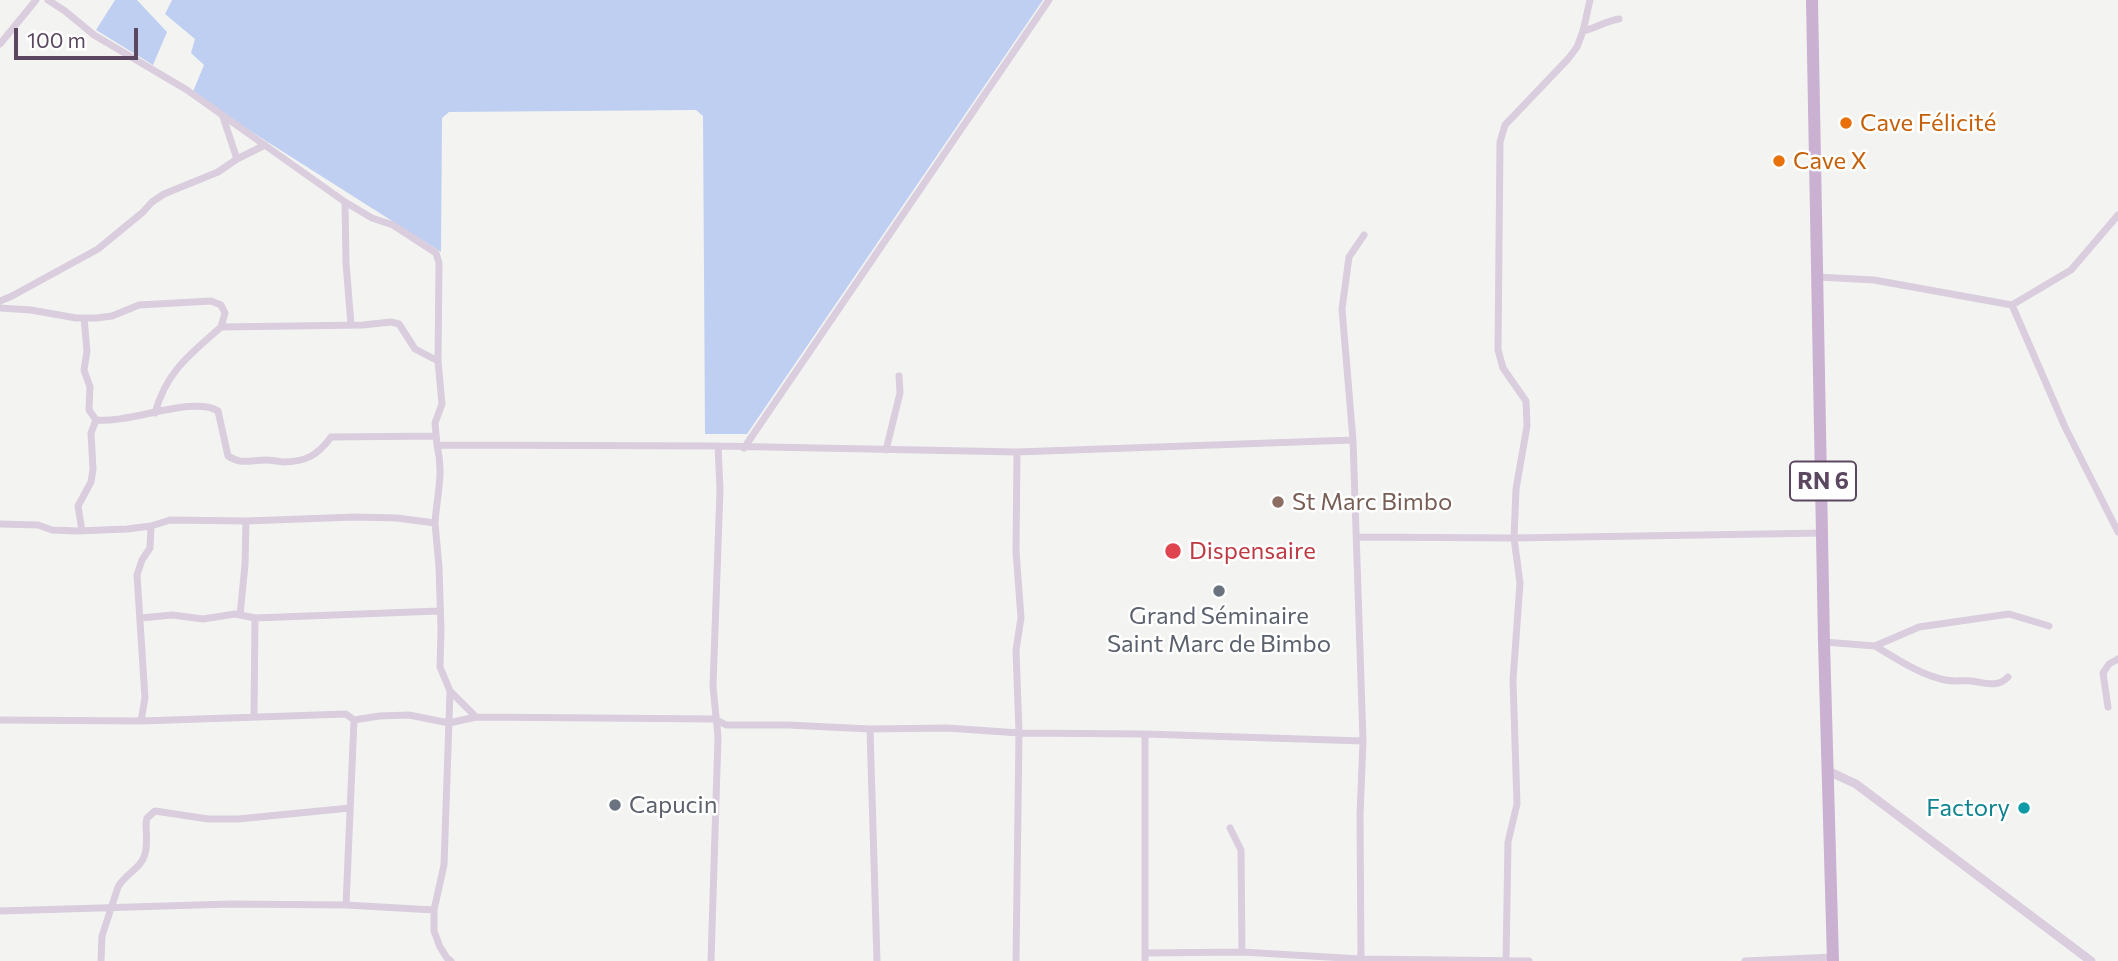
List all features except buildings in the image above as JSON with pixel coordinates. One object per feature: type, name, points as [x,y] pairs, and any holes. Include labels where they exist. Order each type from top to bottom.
[{"type":"main road","name":"RN 6","points":[[1812,0],[1833,959]]},
{"type":"street","points":[[0,44],[36,0]]},
{"type":"street","points":[[48,0],[94,35],[152,68],[345,202],[372,218],[393,225],[436,253],[439,263],[438,361],[442,404],[435,423],[441,463],[435,523],[439,567],[440,667],[450,691],[476,717]]},
{"type":"street","points":[[744,448],[1049,0]]},
{"type":"street","points":[[1506,960],[1508,842],[1517,804],[1513,680],[1520,583],[1514,538],[1516,489],[1527,426],[1526,401],[1503,368],[1498,350],[1500,142],[1505,125],[1577,47],[1590,0]]},
{"type":"street","points":[[1583,31],[1609,20],[1619,19]]},
{"type":"street","points":[[223,117],[237,159]]},
{"type":"street","points":[[0,301],[98,249],[164,194],[218,172],[265,145]]},
{"type":"street","points":[[345,202],[351,325]]},
{"type":"street","points":[[1818,276],[1874,280],[2012,305],[2071,270],[2118,215]]},
{"type":"street","points":[[1361,960],[1360,815],[1363,741],[1353,440],[1342,309],[1349,257],[1364,235]]},
{"type":"street","points":[[0,308],[84,318],[112,316],[139,304],[211,301],[221,305],[225,313],[221,327],[173,371],[155,413]]},
{"type":"street","points":[[2012,305],[2065,427],[2118,532]]},
{"type":"street","points":[[84,318],[84,370],[90,387],[89,410],[96,420],[109,422],[167,410],[210,406],[218,411],[228,456],[247,463],[267,460],[300,461],[320,452],[331,437],[1017,452],[1353,440]]},
{"type":"street","points":[[221,327],[391,322],[400,324],[415,349],[438,361]]},
{"type":"street","points":[[886,450],[900,393],[899,376]]},
{"type":"street","points":[[82,531],[78,506],[91,482],[91,433],[96,420]]},
{"type":"street","points":[[711,961],[714,818],[719,737],[713,686],[720,490],[718,446]]},
{"type":"street","points":[[1016,961],[1019,733],[1016,650],[1021,618],[1016,551],[1017,452]]},
{"type":"street","points":[[0,524],[82,531],[151,526],[170,520],[246,521],[355,517],[397,518],[435,523]]},
{"type":"street","points":[[240,615],[246,521]]},
{"type":"street","points":[[141,721],[145,698],[137,575],[142,559],[150,548],[151,526]]},
{"type":"street","points":[[1357,537],[1514,538],[1824,533]]},
{"type":"street","points":[[141,618],[172,615],[203,619],[240,615],[256,618],[439,611]]},
{"type":"street","points":[[1875,646],[1919,627],[2009,614],[2049,626]]},
{"type":"street","points":[[254,716],[256,618]]},
{"type":"street","points":[[1824,642],[1875,646],[1908,666],[1945,680],[1988,685],[2008,677]]},
{"type":"street","points":[[2108,707],[2103,673],[2109,664],[2118,659]]},
{"type":"street","points":[[450,691],[444,865],[434,911],[434,931],[440,947],[451,961]]},
{"type":"street","points":[[0,720],[141,721],[346,714],[354,720],[409,715],[449,723],[476,717],[715,719],[726,726],[788,724],[870,729],[947,728],[1019,733],[1363,741]]},
{"type":"street","points":[[346,905],[354,720]]},
{"type":"street","points":[[870,729],[877,961]]},
{"type":"street","points":[[1145,734],[1145,957],[1242,952],[1361,960],[1530,961]]},
{"type":"street","points":[[1828,771],[1856,784],[2091,961]]},
{"type":"street","points":[[101,961],[102,936],[111,908],[122,880],[145,857],[147,818],[155,811],[208,820],[350,808]]},
{"type":"street","points":[[1230,828],[1241,850],[1242,952]]},
{"type":"street","points":[[0,911],[230,904],[346,905],[434,911]]},
{"type":"street","points":[[1745,961],[1833,959]]},
{"type":"shaded area","points":[[115,0],[137,0],[167,32],[153,65],[96,30]]},
{"type":"shaded area","points":[[172,0],[1043,0],[747,434],[705,434],[703,116],[696,110],[449,112],[442,118],[441,252],[192,94],[204,65],[191,53],[195,39],[165,14]]},
{"type":"place","name":"Cave Félicité","points":[[1846,123]]},
{"type":"place","name":"Cave X","points":[[1779,161]]},
{"type":"place","name":"St Marc Bimbo","points":[[1278,502]]},
{"type":"place","name":"Dispensaire","points":[[1173,551]]},
{"type":"place","name":"Grand Séminaire Saint Marc de Bimbo","points":[[1219,591]]},
{"type":"place","name":"Capucin","points":[[615,805]]},
{"type":"place","name":"Factory","points":[[2024,808]]}]
